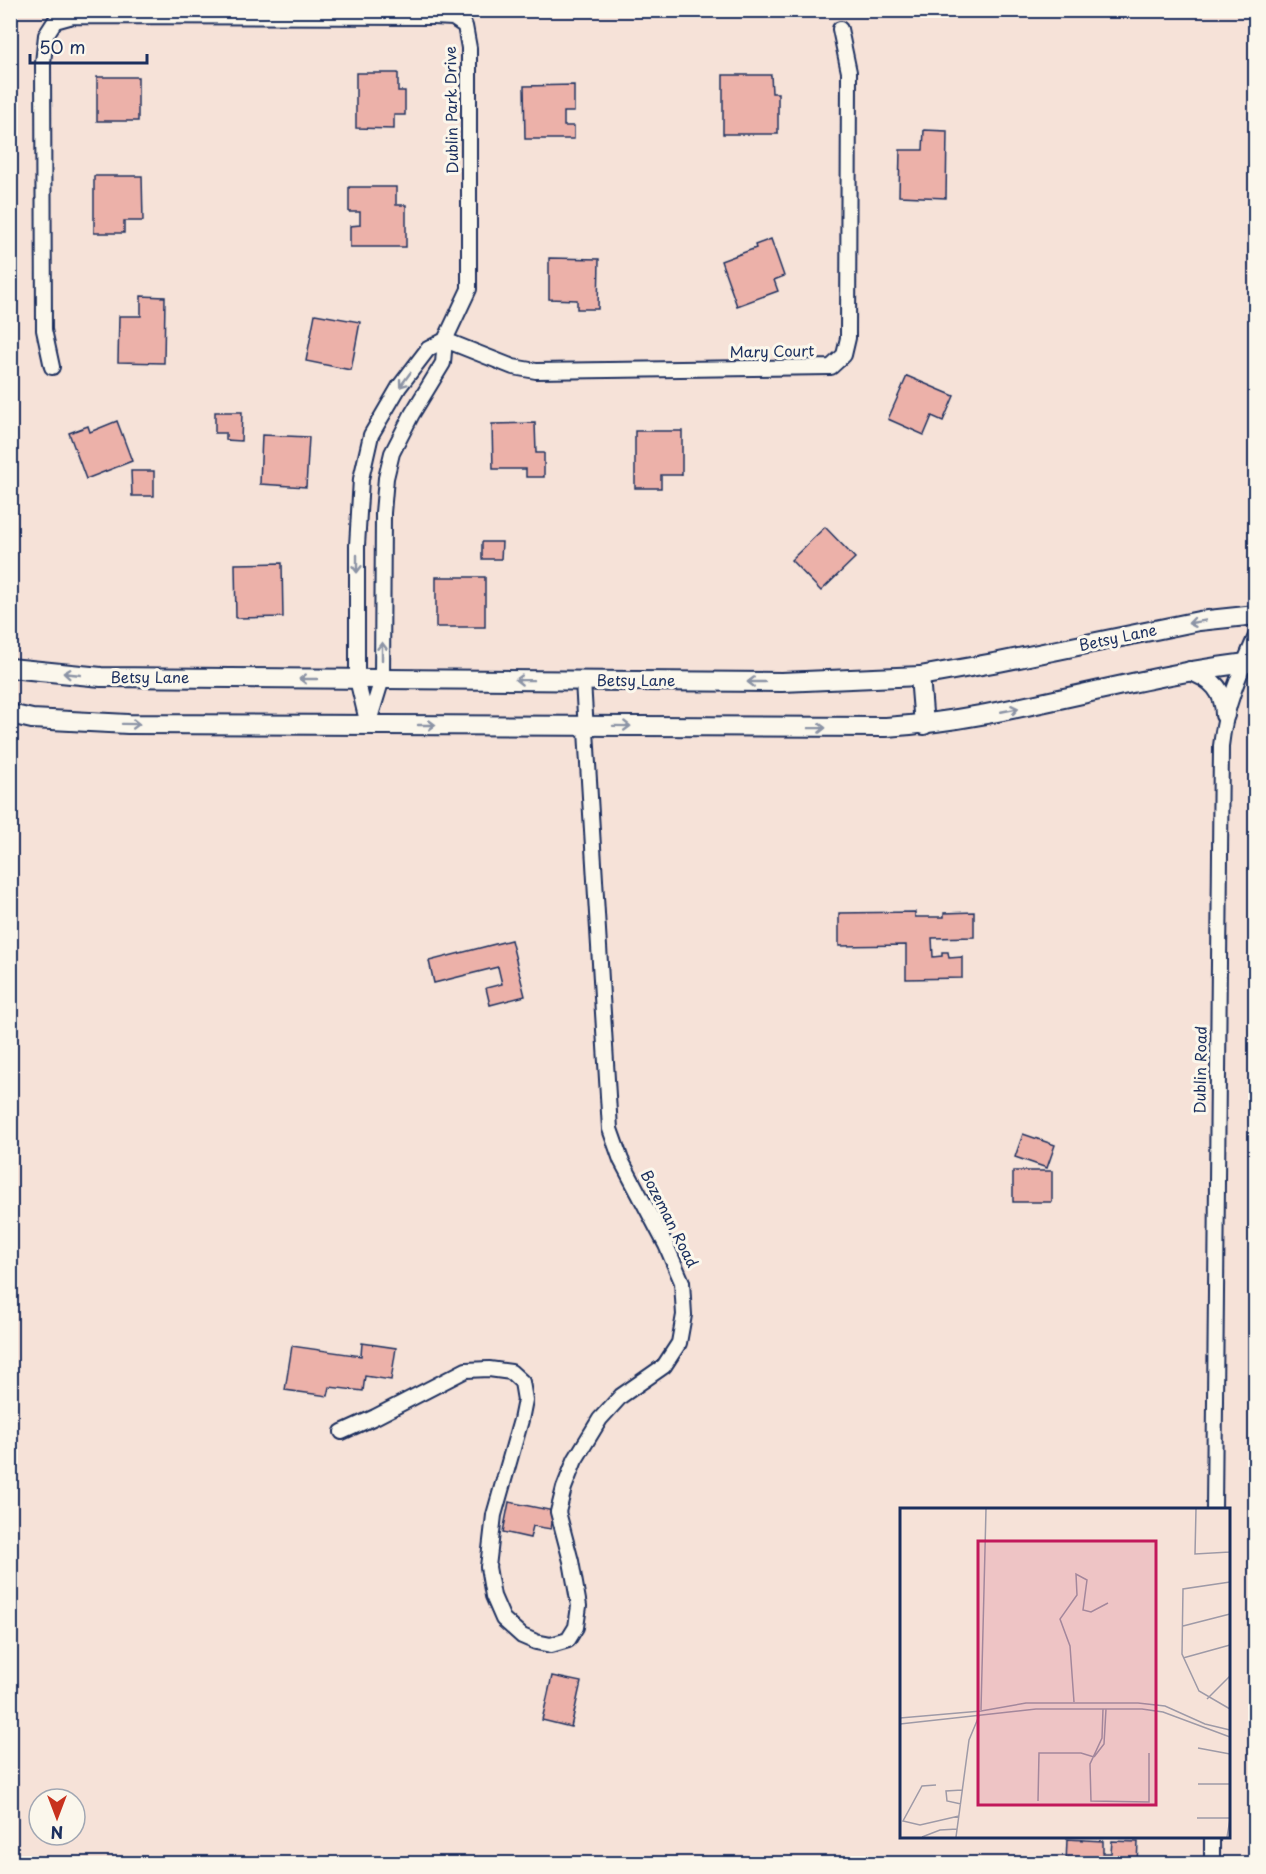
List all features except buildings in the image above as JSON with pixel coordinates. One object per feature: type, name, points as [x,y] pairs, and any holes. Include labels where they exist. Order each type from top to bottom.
[{"type":"main road","name":"Betsy Lane","points":[[10,668],[101,677],[794,682],[920,676],[1199,621],[1256,615]]},
{"type":"main road","points":[[10,714],[32,719],[128,724],[770,728],[924,725],[999,713],[1190,671],[1250,663]]},
{"type":"main road","points":[[1190,671],[1202,675],[1216,686],[1224,699],[1225,714]]},
{"type":"main road","points":[[920,676],[924,725]]},
{"type":"street","name":"Dublin Park Drive","points":[[52,367],[44,330],[43,63],[46,35],[55,21],[73,16],[434,17],[453,18],[465,26],[469,48],[469,289],[445,340],[443,363],[412,414],[389,462],[383,513],[382,679],[368,725]]},
{"type":"street","name":"Mary Court","points":[[445,340],[513,367],[536,371],[831,367],[844,355],[848,338],[849,72],[840,29]]},
{"type":"street","name":"Dublin Park Drive","points":[[368,725],[357,679],[357,546],[361,479],[371,435],[399,387],[428,349],[445,340]]},
{"type":"street","points":[[367,454],[389,462]]},
{"type":"street","points":[[357,587],[382,587]]},
{"type":"street","name":"Dublin Road","points":[[1214,1508],[1221,746],[1225,714],[1250,663],[1256,636]]},
{"type":"street","name":"Bozeman Road","points":[[342,1432],[466,1370],[489,1369],[511,1372],[522,1382],[525,1400],[522,1420],[494,1515],[489,1567],[493,1596],[503,1619],[522,1636],[551,1645],[568,1640],[576,1627],[579,1606],[571,1561],[558,1512],[564,1488],[575,1460],[600,1419],[621,1396],[664,1366],[679,1343],[684,1315],[682,1282],[666,1245],[621,1160],[610,1129],[583,681]]},
{"type":"street","points":[[1212,1838],[1212,1863]]}]
